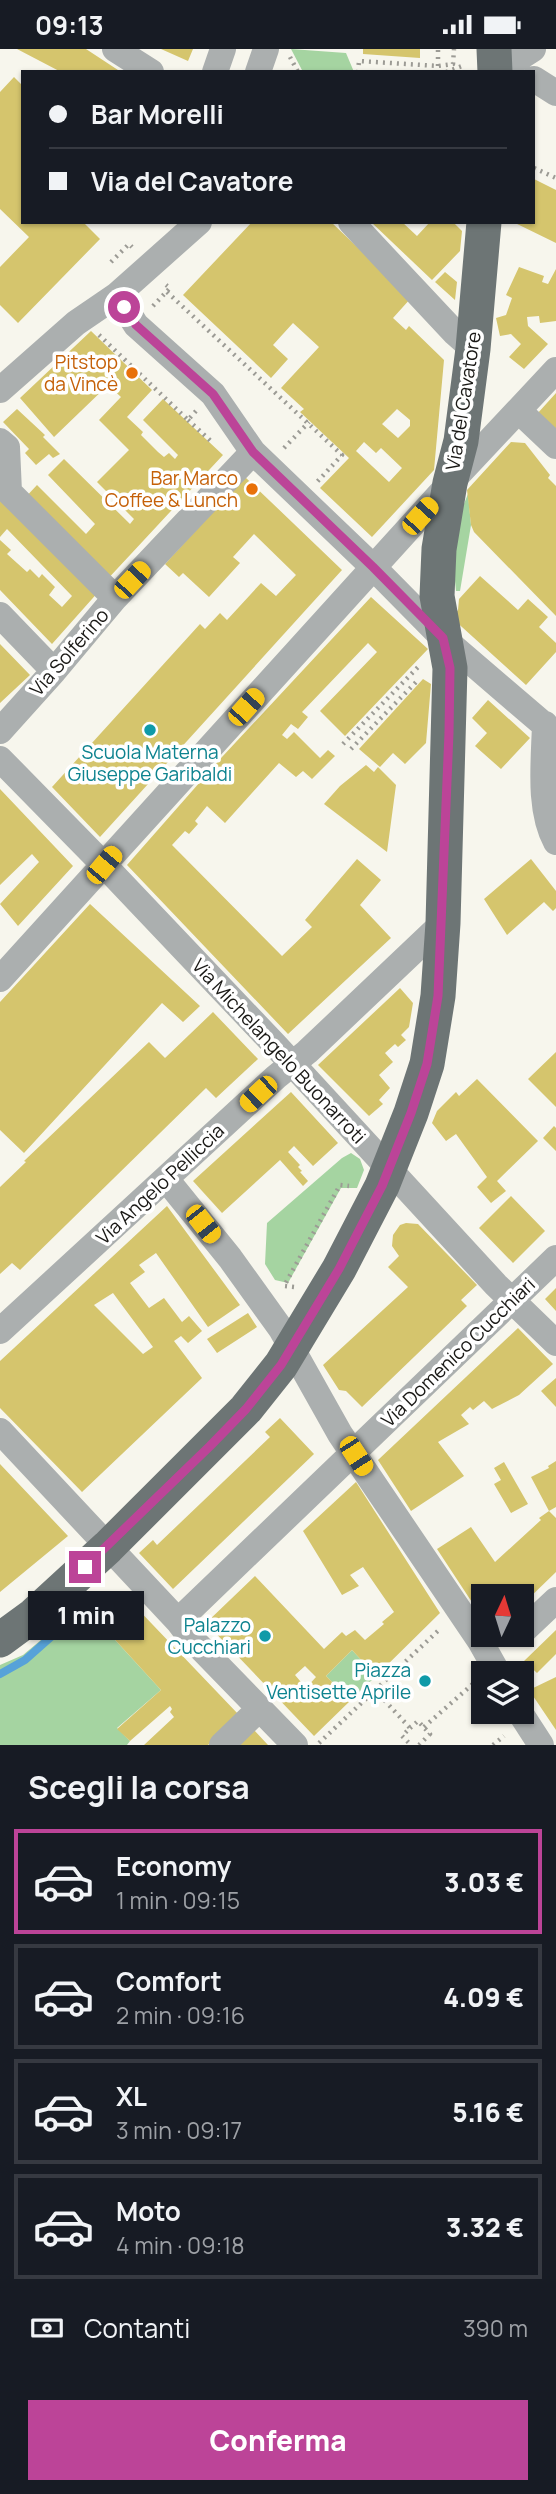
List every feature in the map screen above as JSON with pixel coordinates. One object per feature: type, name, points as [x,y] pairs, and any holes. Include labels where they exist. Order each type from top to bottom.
[{"type":"main road","name":"Via del Cavatore","points":[[0,1640],[34,1615],[108,1547],[246,1409],[292,1349],[339,1269],[390,1168],[411,1113],[427,1064],[438,996],[443,923],[450,668],[437,596],[439,549],[450,483],[461,441],[474,349],[484,224]]},
{"type":"street","points":[[115,49],[148,70]]},
{"type":"street","points":[[216,70],[223,49]]},
{"type":"street","points":[[259,70],[266,49]]},
{"type":"street","points":[[511,64],[553,49]]},
{"type":"street","points":[[535,80],[556,93]]},
{"type":"street","points":[[0,390],[76,323],[117,295],[197,224]]},
{"type":"street","points":[[353,224],[455,333],[474,349]]},
{"type":"street","points":[[117,295],[136,325],[213,394],[253,452],[443,638],[550,729],[546,797],[549,829],[556,842]]},
{"type":"street","points":[[0,979],[373,567],[556,370]]},
{"type":"street","points":[[519,411],[556,446]]},
{"type":"street","points":[[0,441],[6,447],[9,492],[115,598]]},
{"type":"street","name":"Via Solferino","points":[[0,730],[115,598],[253,452]]},
{"type":"street","points":[[0,615],[54,671]]},
{"type":"street","name":"Via Michelangelo Buonarroti","points":[[0,759],[291,1063],[496,1285],[556,1343]]},
{"type":"street","name":"Via Angelo Pelliccia","points":[[0,1331],[291,1063],[307,1052],[443,923]]},
{"type":"street","points":[[166,1179],[230,1258],[281,1329],[354,1453],[480,1641],[484,1661]]},
{"type":"street","name":"Via Domenico Cucchiari","points":[[178,1621],[556,1258]]},
{"type":"street","points":[[0,1431],[258,1710],[307,1744]]},
{"type":"street","points":[[534,1620],[556,1600]]},
{"type":"street","points":[[494,1661],[507,1647]]},
{"type":"street","points":[[222,1745],[258,1710]]},
{"type":"street","points":[[528,1724],[541,1745]]},
{"type":"path","points":[[438,49],[438,66]]},
{"type":"path","points":[[358,70],[359,61],[438,66],[453,64],[454,49]]},
{"type":"path","points":[[535,168],[556,178]]},
{"type":"path","points":[[167,292],[342,455],[312,488]]},
{"type":"path","points":[[76,323],[85,332],[91,327],[188,419],[213,394]]},
{"type":"path","points":[[343,744],[419,665]]},
{"type":"path","points":[[351,749],[425,673]]},
{"type":"path","points":[[307,1744],[375,1690],[441,1629],[447,1637]]},
{"type":"path","points":[[424,1727],[471,1686]]},
{"type":"path","points":[[375,1690],[410,1728]]},
{"type":"path","points":[[408,1744],[402,1736],[418,1721],[430,1734],[422,1744]]},
{"type":"green space","points":[[291,49],[346,53],[353,70],[302,70]]},
{"type":"green space","points":[[468,494],[471,525],[460,591],[456,591],[454,542]]},
{"type":"green space","points":[[351,1153],[360,1159],[364,1170],[357,1188],[341,1188],[288,1283],[275,1280],[265,1264],[267,1223]]},
{"type":"green space","points":[[95,1618],[161,1690],[117,1728],[130,1741],[127,1745],[0,1745],[0,1665],[23,1655],[66,1619]]},
{"type":"green space","points":[[352,1650],[376,1676],[351,1700],[326,1676]]},
{"type":"building","points":[[17,49],[86,49],[118,70],[57,70]]},
{"type":"building","points":[[161,49],[193,49],[188,61]]},
{"type":"building","points":[[363,49],[420,49],[420,58],[363,54]]},
{"type":"building","points":[[14,77],[21,84],[21,224],[85,224],[100,239],[18,323],[0,305],[0,267],[29,237],[0,209],[0,92]]},
{"type":"building","points":[[535,180],[556,190],[556,243],[517,224],[535,224]]},
{"type":"building","points":[[250,224],[333,224],[411,298],[393,318],[406,330],[409,326],[444,360],[434,470],[372,537],[320,488],[349,458],[300,412],[304,409],[281,388],[319,347],[293,323],[273,345],[288,359],[271,378],[183,295]],"holes":[[[397,409],[410,420],[410,426],[398,438],[382,424]],[[364,442],[376,453],[381,448],[402,468],[389,482],[356,451]]]},
{"type":"building","points":[[373,224],[404,224],[417,236],[428,224],[455,224],[462,231],[460,251],[432,280]]},
{"type":"building","points":[[519,267],[544,276],[542,282],[548,284],[556,269],[556,321],[540,323],[539,316],[527,317],[528,326],[548,344],[524,369],[509,357],[521,344],[511,334],[500,336],[496,318],[506,315],[512,298],[506,295]]},
{"type":"building","points":[[445,272],[457,282],[455,300],[435,282]]},
{"type":"building","points":[[91,331],[152,390],[127,417],[158,452],[164,457],[169,453],[175,459],[178,455],[143,420],[163,399],[223,455],[104,583],[23,500],[37,485],[86,534],[95,524],[48,475],[64,459],[130,524],[134,519],[97,482],[129,450],[99,420],[121,397],[108,385],[54,437],[20,398]]},
{"type":"building","points":[[556,393],[556,431],[537,414]]},
{"type":"building","points":[[17,409],[45,435],[43,437],[60,454],[53,458],[49,454],[36,465],[25,453],[29,449],[3,422]]},
{"type":"building","points":[[511,442],[525,443],[556,486],[556,616],[474,532],[471,525],[467,490]]},
{"type":"building","points":[[0,456],[3,491],[100,590],[52,644],[0,590],[0,540],[11,550],[7,554],[27,572],[30,569],[39,578],[42,574],[55,587],[49,595],[62,607],[72,596],[7,529],[0,537]]},
{"type":"building","points":[[245,477],[342,570],[100,837],[52,787],[200,624],[205,629],[220,613],[227,620],[261,583],[276,596],[296,575],[254,534],[233,557],[240,563],[209,597],[183,573],[179,577],[165,564]]},
{"type":"building","points":[[480,576],[518,610],[528,599],[548,617],[539,627],[556,643],[556,652],[526,685],[452,618],[458,610],[459,599]]},
{"type":"building","points":[[371,597],[428,649],[345,736],[320,711],[377,652],[368,643],[302,712],[308,717],[298,729],[291,724],[282,735],[287,739],[294,732],[320,758],[328,750],[335,756],[312,779],[303,771],[296,777],[279,763],[225,823],[207,806],[195,821],[198,824],[189,834],[185,831],[172,845],[282,956],[312,927],[305,920],[357,859],[381,880],[360,905],[391,938],[288,1034],[127,865],[222,757]]},
{"type":"building","points":[[0,644],[30,675],[0,703]]},
{"type":"building","points":[[423,679],[431,684],[426,743],[405,764],[393,753],[380,767],[359,749]]},
{"type":"building","points":[[488,700],[530,738],[501,769],[475,746],[487,733],[472,718]]},
{"type":"building","points":[[366,765],[374,772],[378,767],[396,785],[387,852],[324,804],[340,786]]},
{"type":"building","points":[[0,789],[73,866],[18,926],[0,904],[39,862],[32,854],[0,885]]},
{"type":"building","points":[[531,859],[556,891],[556,908],[553,911],[544,902],[507,935],[484,899]]},
{"type":"building","points":[[90,904],[200,1006],[183,1022],[162,1003],[24,1153],[0,1130],[0,1002]]},
{"type":"building","points":[[400,988],[413,1003],[409,1027],[401,1035],[406,1040],[398,1047],[395,1044],[385,1053],[393,1062],[379,1075],[390,1088],[379,1100],[383,1104],[369,1116],[318,1065]]},
{"type":"building","points":[[213,1012],[258,1059],[216,1098],[206,1088],[20,1270],[12,1263],[0,1274],[0,1187],[149,1042],[165,1058]]},
{"type":"building","points":[[556,1052],[556,1107],[528,1079]]},
{"type":"building","points":[[477,1079],[538,1141],[497,1181],[506,1191],[491,1203],[477,1187],[487,1177],[456,1134],[446,1141],[432,1123],[437,1111],[456,1092],[459,1096]]},
{"type":"building","points":[[291,1092],[338,1143],[313,1166],[294,1146],[288,1152],[300,1165],[300,1172],[308,1181],[303,1186],[280,1160],[222,1213],[193,1181]]},
{"type":"building","points":[[554,1126],[556,1128],[556,1151],[543,1138]]},
{"type":"building","points":[[511,1196],[545,1231],[513,1263],[479,1228]]},
{"type":"building","points":[[167,1206],[240,1305],[208,1327],[156,1253],[139,1265],[145,1272],[130,1283],[149,1308],[164,1298],[182,1322],[189,1316],[202,1331],[188,1343],[181,1336],[174,1341],[202,1378],[82,1492],[0,1408],[0,1361]],"holes":[[[113,1293],[153,1347],[143,1354],[94,1305]]]},
{"type":"building","points":[[418,1224],[477,1285],[461,1300],[467,1306],[362,1407],[346,1391],[339,1390],[323,1365],[408,1287],[388,1267],[399,1256],[392,1246],[393,1235],[400,1225]]},
{"type":"building","points":[[556,1288],[556,1311],[545,1299]]},
{"type":"building","points":[[248,1313],[257,1327],[217,1353],[207,1339]]},
{"type":"building","points":[[518,1328],[553,1364],[519,1395],[492,1409],[484,1401],[473,1410],[470,1407],[461,1415],[469,1424],[438,1442],[464,1476],[411,1511],[378,1460]]},
{"type":"building","points":[[556,1378],[556,1407],[541,1391]]},
{"type":"building","points":[[280,1418],[314,1454],[173,1589],[139,1553],[153,1540],[157,1545],[270,1437],[265,1432]]},
{"type":"building","points":[[556,1461],[556,1507],[549,1511],[531,1477],[549,1468],[548,1466]]},
{"type":"building","points":[[504,1462],[528,1504],[511,1513],[494,1484],[501,1480],[494,1468]]},
{"type":"building","points":[[0,1464],[68,1536],[0,1592]]},
{"type":"building","points":[[356,1482],[440,1613],[376,1676],[352,1650],[326,1676],[351,1700],[314,1736],[206,1623],[255,1576],[324,1649],[342,1632],[346,1636],[355,1630],[365,1640],[384,1624],[382,1622],[394,1612],[363,1567],[350,1575],[359,1586],[342,1595],[303,1531]],"holes":[[[305,1666],[316,1677],[306,1688],[295,1675]]]},
{"type":"building","points":[[549,1511],[556,1518],[556,1572],[534,1593],[534,1584],[471,1584],[471,1601],[437,1549],[471,1527],[495,1562],[541,1520],[539,1518]]},
{"type":"building","points":[[114,1602],[122,1611],[131,1602],[239,1715],[208,1745],[144,1745],[174,1717],[170,1706],[130,1741],[117,1729],[161,1690],[95,1618]]},
{"type":"building","points":[[556,1630],[556,1654],[537,1673],[534,1670],[534,1661],[524,1661]]},
{"type":"building","points":[[556,1677],[556,1730],[534,1697],[534,1688]]},
{"type":"building","points":[[254,1730],[268,1745],[237,1745]]},
{"type":"waterway","points":[[0,1674],[25,1660],[95,1598]]},
{"type":"place","name":"Pitstop da Vincè","points":[[132,373]]},
{"type":"place","name":"Bar Marco Coffee & Lunch","points":[[252,489]]},
{"type":"place","name":"Scuola Materna Giuseppe Garibaldi","points":[[150,730]]},
{"type":"place","name":"Palazzo Cucchiari","points":[[265,1636]]},
{"type":"place","name":"Piazza Ventisette Aprile","points":[[425,1681]]},
{"type":"route","points":[[85,1567],[246,1409],[281,1365],[339,1269],[382,1186],[400,1144],[427,1064],[438,996],[449,733],[450,668],[443,638],[253,452],[213,394],[136,325],[124,307]]}]
